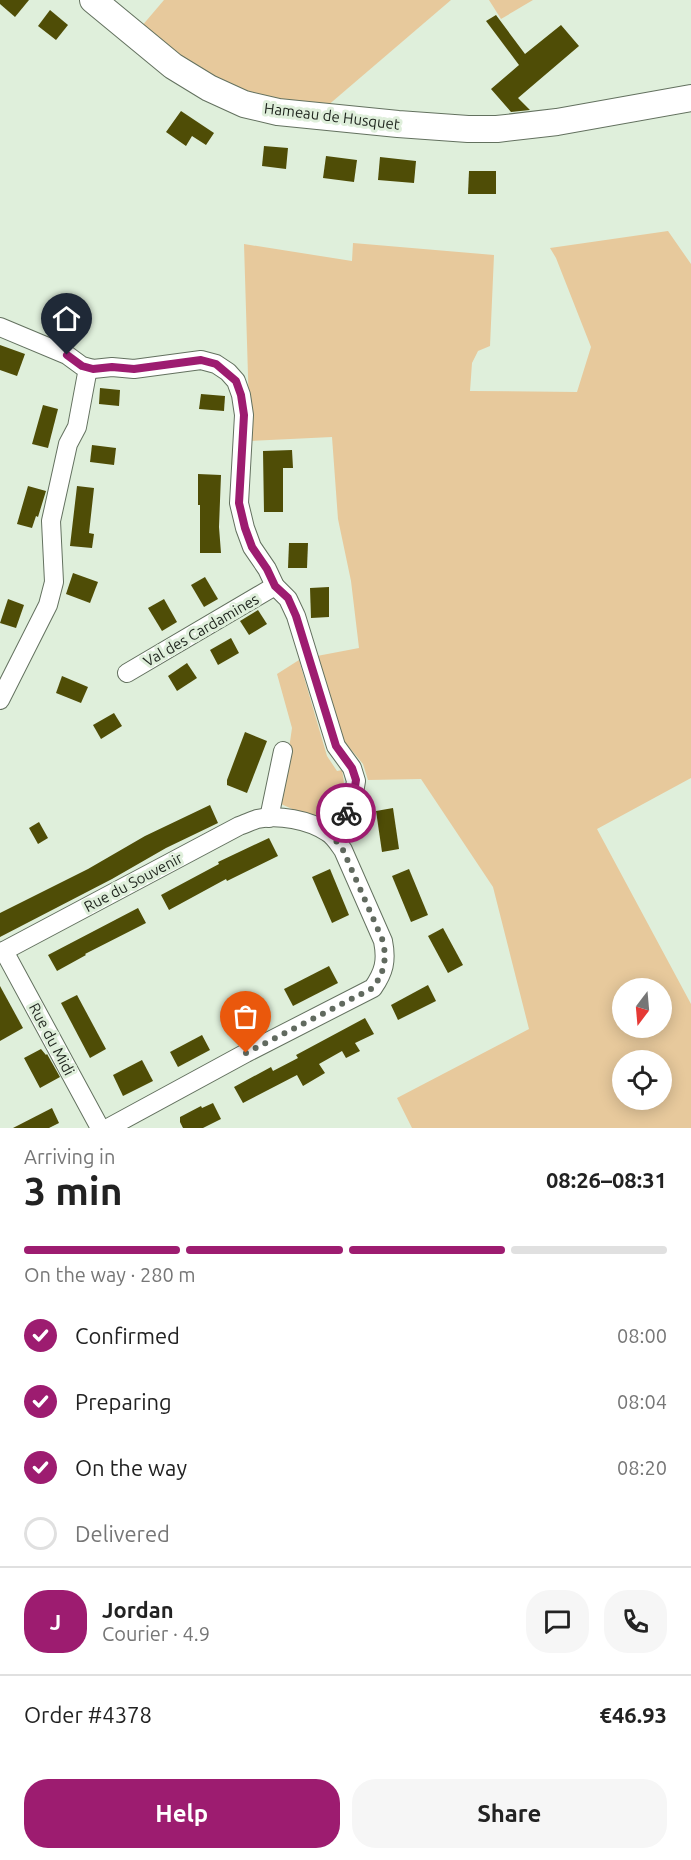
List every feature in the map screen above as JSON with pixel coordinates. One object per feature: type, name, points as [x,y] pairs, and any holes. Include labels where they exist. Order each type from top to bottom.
[{"type":"street","name":"Hameau de Husquet","points":[[93,0],[173,66],[209,88],[244,104],[278,112],[468,129],[497,129],[556,122],[691,98]]},
{"type":"street","points":[[0,327],[67,355],[88,368],[134,369],[201,360],[216,364],[236,381],[244,415],[239,503],[252,547],[275,586],[288,598],[296,616],[336,746],[352,768],[356,780],[349,808],[342,820],[329,832]]},
{"type":"street","points":[[0,700],[48,606],[54,582],[51,521],[68,444],[77,427],[88,368]]},
{"type":"street","name":"Val des Cardamines","points":[[127,673],[275,586]]},
{"type":"street","points":[[108,1128],[246,1053],[373,988],[382,975],[385,953],[383,941],[343,850],[329,832],[318,827],[277,817],[269,818],[283,751]]},
{"type":"street","name":"Rue du Souvenir","points":[[2,952],[239,826],[258,819],[269,818]]},
{"type":"street","name":"Rue du Midi","points":[[2,952],[100,1128]]},
{"type":"shaded area","points":[[164,0],[451,0],[326,107],[260,98],[202,73],[141,27]]},
{"type":"shaded area","points":[[489,0],[533,0],[501,19]]},
{"type":"shaded area","points":[[668,231],[691,264],[691,778],[597,829],[691,1004],[691,1128],[412,1128],[397,1098],[529,1029],[493,887],[421,779],[368,780],[363,764],[344,741],[317,656],[359,648],[351,581],[338,519],[332,437],[250,441],[244,244],[352,261],[353,243],[494,255],[490,346],[478,351],[472,363],[470,391],[577,392],[591,347],[550,248]]},
{"type":"shaded area","points":[[299,660],[327,756],[337,771],[342,770],[344,792],[342,798],[335,808],[321,817],[299,812],[281,804],[292,728],[277,674]]},
{"type":"building","points":[[0,0],[29,0],[15,17],[0,4]]},
{"type":"building","points":[[50,10],[68,25],[56,40],[38,26]]},
{"type":"building","points":[[496,15],[525,54],[561,25],[579,46],[518,98],[530,110],[511,112],[491,89],[519,65],[486,21]]},
{"type":"building","points":[[181,111],[214,133],[206,145],[192,136],[186,146],[166,132]]},
{"type":"building","points":[[264,146],[288,148],[286,169],[262,166]]},
{"type":"building","points":[[326,156],[357,160],[354,182],[323,178]]},
{"type":"building","points":[[380,157],[416,161],[414,183],[378,180]]},
{"type":"building","points":[[469,171],[496,171],[496,194],[468,194]]},
{"type":"building","points":[[0,345],[25,354],[17,376],[0,370]]},
{"type":"building","points":[[100,388],[120,390],[119,406],[99,404]]},
{"type":"building","points":[[201,394],[225,396],[224,411],[199,409]]},
{"type":"building","points":[[43,405],[58,409],[48,448],[32,444]]},
{"type":"building","points":[[92,445],[116,448],[114,465],[90,462]]},
{"type":"building","points":[[292,450],[293,468],[283,468],[283,512],[264,512],[263,451]]},
{"type":"building","points":[[198,474],[221,475],[219,527],[221,553],[200,553]]},
{"type":"building","points":[[28,486],[46,491],[32,528],[17,524]]},
{"type":"building","points":[[77,486],[94,488],[89,533],[94,534],[92,548],[70,546]]},
{"type":"building","points":[[289,543],[308,543],[307,568],[288,568]]},
{"type":"building","points":[[73,573],[98,582],[90,603],[66,594]]},
{"type":"building","points":[[205,577],[218,599],[204,607],[191,585]]},
{"type":"building","points":[[329,587],[329,617],[311,618],[310,588]]},
{"type":"building","points":[[8,599],[24,605],[16,628],[0,623]]},
{"type":"building","points":[[164,599],[177,622],[162,631],[148,608]]},
{"type":"building","points":[[258,610],[267,624],[249,635],[240,621]]},
{"type":"building","points":[[231,638],[239,653],[218,665],[210,650]]},
{"type":"building","points":[[187,663],[197,678],[177,691],[168,676]]},
{"type":"building","points":[[62,676],[88,687],[81,703],[56,693]]},
{"type":"building","points":[[114,713],[122,726],[101,739],[93,725]]},
{"type":"building","points":[[245,732],[267,741],[247,793],[227,785]]},
{"type":"building","points":[[210,805],[218,823],[166,848],[112,879],[0,937],[0,913],[88,869],[145,836]]},
{"type":"building","points":[[393,808],[399,849],[382,852],[376,811]]},
{"type":"building","points":[[39,822],[48,838],[38,844],[29,828]]},
{"type":"building","points":[[269,838],[278,856],[227,881],[226,879],[169,910],[161,895],[219,864],[218,862]]},
{"type":"building","points":[[330,869],[349,915],[332,923],[312,877]]},
{"type":"building","points":[[409,869],[428,915],[411,922],[392,876]]},
{"type":"building","points":[[138,908],[146,923],[57,971],[48,955]]},
{"type":"building","points":[[443,928],[463,965],[448,973],[428,936]]},
{"type":"building","points":[[329,966],[338,983],[293,1006],[284,989]]},
{"type":"building","points":[[428,985],[436,1001],[398,1020],[391,1005]]},
{"type":"building","points":[[0,986],[23,1028],[0,1041]]},
{"type":"building","points":[[77,995],[106,1049],[90,1058],[61,1003]]},
{"type":"building","points":[[262,1003],[270,1019],[239,1035],[231,1020]]},
{"type":"building","points":[[365,1018],[374,1034],[355,1043],[360,1051],[346,1058],[342,1051],[319,1064],[325,1073],[303,1086],[297,1075],[243,1103],[234,1087],[271,1067],[273,1071],[298,1058],[296,1055]]},
{"type":"building","points":[[202,1035],[210,1050],[178,1067],[170,1052]]},
{"type":"building","points":[[41,1049],[47,1054],[60,1077],[40,1088],[24,1058]]},
{"type":"building","points":[[142,1060],[153,1081],[123,1096],[113,1075]]},
{"type":"building","points":[[213,1103],[221,1119],[203,1128],[183,1128],[180,1117],[201,1106],[202,1108]]},
{"type":"building","points":[[52,1108],[59,1123],[49,1128],[13,1128]]},
{"type":"way so far","points":[[246,1053],[373,988],[382,975],[385,953],[383,941],[343,850],[329,832],[346,813]]},
{"type":"route","points":[[67,355],[82,366],[93,369],[112,367],[134,369],[201,360],[216,364],[236,381],[244,415],[239,503],[245,528],[252,547],[275,586],[288,598],[296,616],[336,746],[352,768],[356,780],[354,793],[346,813]]}]
